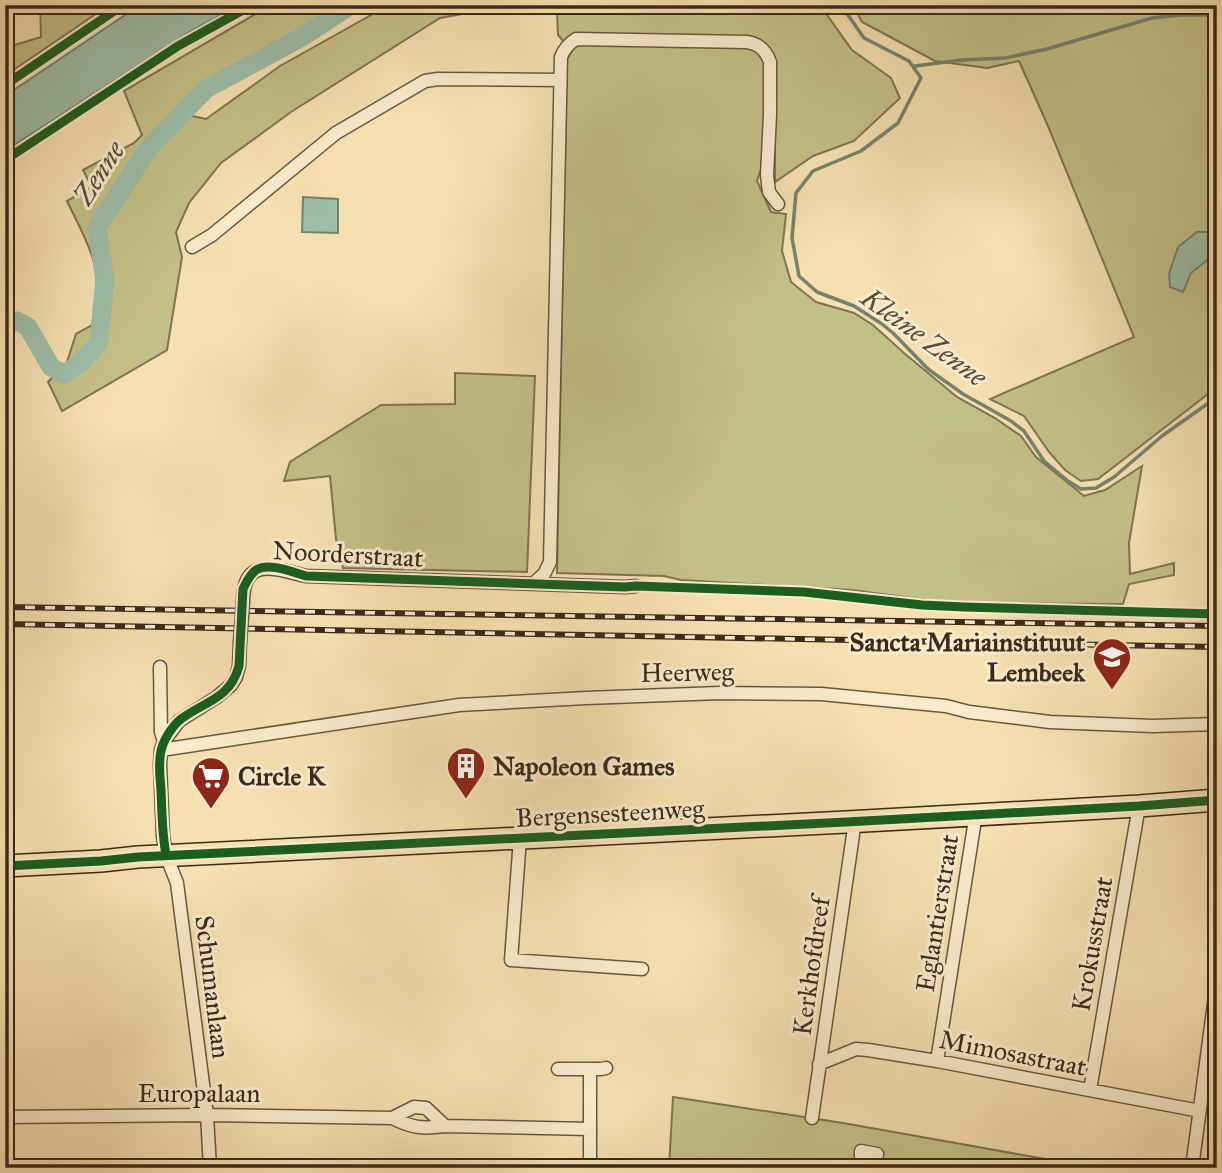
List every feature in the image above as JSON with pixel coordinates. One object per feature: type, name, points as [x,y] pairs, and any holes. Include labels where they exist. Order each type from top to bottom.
[{"type":"main road","name":"Bergensesteenweg","points":[[5,866],[166,855],[1217,800]]},
{"type":"street","points":[[534,583],[544,574],[550,562],[560,80],[561,57],[569,43],[576,39],[747,42],[760,46],[770,62],[767,175],[769,192],[778,204]]},
{"type":"street","points":[[192,247],[212,235],[336,133],[425,81],[560,80]]},
{"type":"street","name":"Noorderstraat","points":[[163,746],[178,721],[217,697],[236,677],[239,666],[243,589],[256,570],[268,567],[306,576],[636,586]]},
{"type":"street","points":[[160,667],[163,746],[160,765],[166,855]]},
{"type":"street","name":"Heerweg","points":[[163,746],[459,705],[720,693],[821,694],[946,706],[969,712],[1050,722],[1153,726],[1217,724]]},
{"type":"street","name":"Krokusstraat","points":[[1090,1090],[1139,806]]},
{"type":"street","name":"Eglantierstraat","points":[[937,1061],[974,826],[973,814]]},
{"type":"street","name":"Kerkhofdreef","points":[[812,1118],[855,821]]},
{"type":"street","points":[[520,838],[511,960],[642,969]]},
{"type":"street","name":"Schumanlaan","points":[[166,855],[177,883],[207,1115],[210,1168]]},
{"type":"street","points":[[1192,1168],[1217,981]]},
{"type":"street","name":"Mimosastraat","points":[[819,1064],[856,1049],[937,1061],[1200,1111]]},
{"type":"street","points":[[558,1069],[606,1068]]},
{"type":"street","points":[[590,1069],[590,1168]]},
{"type":"street","name":"Europalaan","points":[[392,1118],[414,1107],[426,1108],[445,1126]]},
{"type":"street","name":"Europalaan","points":[[5,1117],[207,1115],[392,1118],[412,1127],[428,1128],[445,1126],[590,1129]]},
{"type":"shaded area","points":[[40,5],[109,5],[15,69],[6,69],[5,48],[41,37]]},
{"type":"shaded area","points":[[140,5],[239,5],[191,31],[5,151],[5,96]]},
{"type":"shaded area","points":[[271,5],[341,5],[291,37],[213,78],[185,99],[173,112],[206,119],[280,66],[389,5],[511,5],[440,18],[291,112],[221,163],[189,203],[176,232],[182,257],[167,350],[62,411],[48,382],[67,362],[76,334],[92,325],[97,295],[92,256],[67,201],[92,187],[83,170],[134,143],[142,135],[124,91]]},
{"type":"shaded area","points":[[511,5],[820,5],[852,50],[891,78],[900,98],[854,141],[813,156],[775,182],[775,144],[757,181],[771,212],[786,214],[782,251],[791,282],[816,302],[854,313],[873,325],[957,397],[1021,436],[1036,457],[1084,496],[1105,490],[1142,466],[1129,543],[1130,574],[1174,563],[1174,575],[1129,584],[1123,604],[949,603],[852,590],[681,580],[664,576],[557,573],[567,59],[572,51],[558,35],[557,12]]},
{"type":"shaded area","points":[[853,5],[1217,5],[1217,387],[1098,479],[1081,481],[1065,470],[1024,416],[990,399],[1134,337],[1019,61],[987,68],[935,61],[862,22]]},
{"type":"shaded area","points":[[303,197],[338,199],[338,233],[302,232]]},
{"type":"shaded area","points":[[1197,232],[1212,232],[1211,257],[1191,273],[1183,292],[1170,287],[1169,274],[1178,247]]},
{"type":"shaded area","points":[[455,373],[535,376],[527,572],[343,568],[336,539],[330,476],[284,481],[290,462],[381,405],[455,404]]},
{"type":"shaded area","points":[[673,1097],[843,1123],[1096,1168],[669,1168]]},
{"type":"waterway","name":"Zenne","points":[[5,326],[17,321],[28,327],[51,367],[64,374],[81,363],[99,342],[105,280],[97,228],[147,150],[206,89],[302,37],[351,5]]},
{"type":"waterway","name":"Kleine Zenne","points":[[841,5],[864,38],[909,61],[921,78],[898,123],[861,151],[813,171],[796,193],[792,238],[799,276],[817,292],[854,306],[882,324],[928,369],[963,394],[1011,421],[1024,431],[1044,461],[1081,489],[1096,488],[1114,477],[1162,436],[1217,397]]},
{"type":"waterway","points":[[915,66],[1005,58],[1047,49],[1152,18],[1210,15],[1217,19]]},
{"type":"railway","points":[[5,607],[1217,626]]},
{"type":"railway","points":[[5,624],[1217,647]]},
{"type":"cycle path","points":[[5,85],[123,5]]},
{"type":"cycle path","points":[[5,160],[178,46],[252,5]]},
{"type":"cycle path","points":[[166,855],[160,771],[162,747],[178,722],[223,693],[235,677],[239,666],[243,589],[252,574],[261,568],[281,568],[306,576],[804,592],[922,605],[1217,614]]},
{"type":"cycle path","points":[[5,866],[1217,800]]},
{"type":"place","name":"Sancta Mariainstituut Lembeek","points":[[1112,691]]},
{"type":"place","name":"Napoleon Games","points":[[466,800]]},
{"type":"place","name":"Circle K","points":[[211,810]]}]
